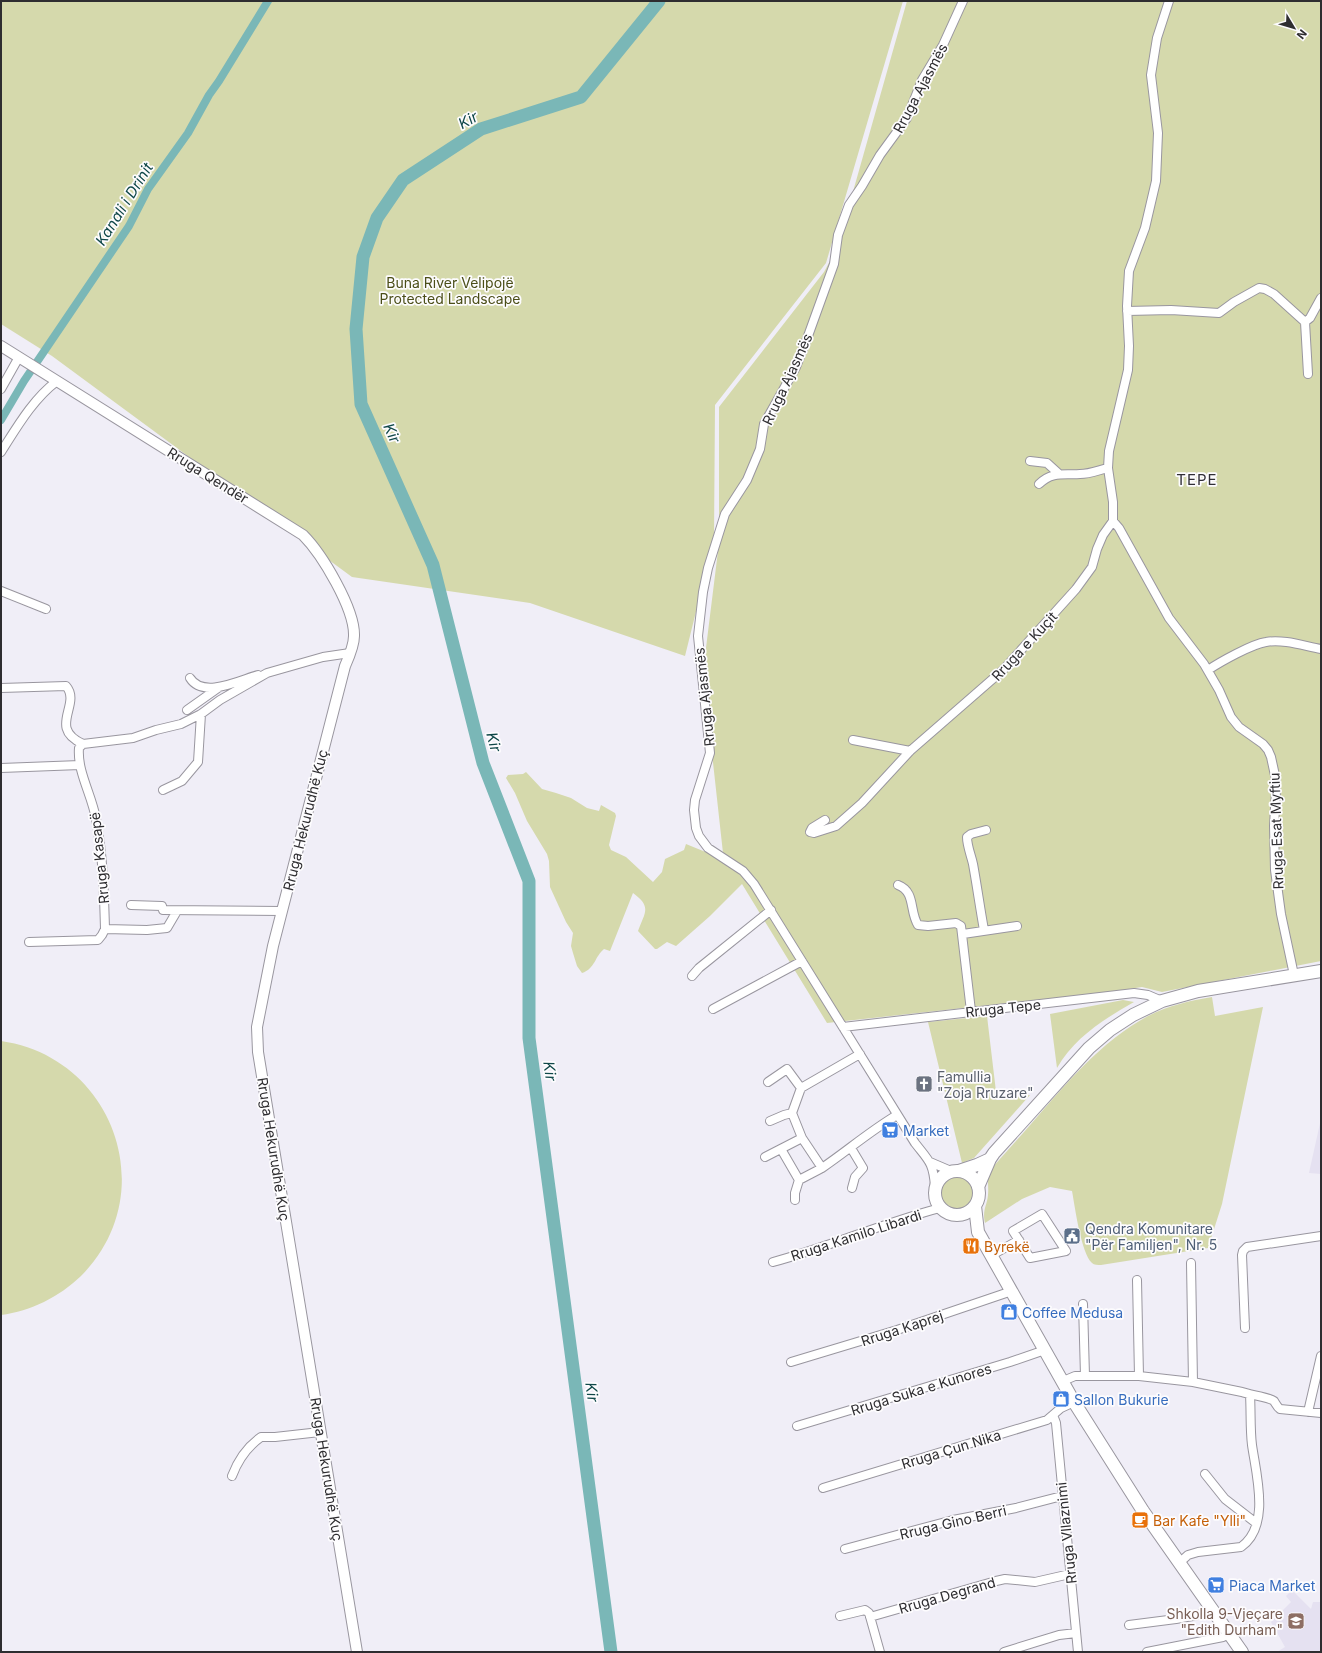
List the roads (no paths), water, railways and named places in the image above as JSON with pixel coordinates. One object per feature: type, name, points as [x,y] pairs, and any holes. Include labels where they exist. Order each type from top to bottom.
[{"type":"main road","points":[[978,1187],[990,1158],[1089,1048],[1110,1030],[1133,1015],[1162,1001],[1198,991],[1321,971]]},
{"type":"main road","points":[[990,1158],[977,1165],[955,1171],[939,1179],[935,1186],[934,1193],[936,1201],[940,1208],[948,1214],[958,1216],[978,1232],[1074,1402],[1143,1511],[1242,1652]]},
{"type":"main road","points":[[955,1171],[971,1176],[978,1187],[979,1197],[975,1206],[968,1213],[958,1216]]},
{"type":"main road","points":[[975,1206],[978,1232]]},
{"type":"street","name":"Rruga Ajasmës","points":[[771,910],[743,871],[708,848],[702,842],[696,828],[694,810],[695,800],[710,753],[698,636],[703,592],[711,557],[725,514],[747,480],[758,456],[764,424],[800,358],[834,264],[838,235],[849,205],[880,155],[907,118],[922,80],[943,45],[963,1]]},
{"type":"street","points":[[1113,521],[1113,502],[1108,468],[1110,441],[1128,370],[1130,346],[1127,294],[1129,271],[1145,228],[1156,181],[1158,133],[1151,75],[1158,38],[1169,1]]},
{"type":"street","points":[[1127,311],[1171,310],[1219,313],[1234,302],[1259,288],[1265,289],[1274,294],[1305,322],[1308,374]]},
{"type":"street","points":[[1305,322],[1310,318],[1321,298]]},
{"type":"street","name":"Rruga Qendër","points":[[1,346],[303,535],[310,542],[332,574],[347,605],[354,632],[354,639],[350,653]]},
{"type":"street","points":[[1,389],[21,358]]},
{"type":"street","points":[[1,452],[37,399],[57,381]]},
{"type":"street","points":[[1030,461],[1047,463],[1058,473]]},
{"type":"street","points":[[1039,484],[1046,478],[1058,473],[1082,474],[1108,468]]},
{"type":"street","name":"Rruga Esat Myftiu","points":[[1113,521],[1119,528],[1169,618],[1208,670],[1231,717],[1239,727],[1266,747],[1273,764],[1276,791],[1274,826],[1275,870],[1281,914],[1294,975]]},
{"type":"street","name":"Rruga e Kuçit","points":[[825,820],[812,828],[810,832],[814,833],[836,826],[862,803],[910,751],[970,697],[988,684],[1003,670],[1046,621],[1064,604],[1092,567],[1103,535],[1113,521]]},
{"type":"street","points":[[1,591],[46,609]]},
{"type":"street","points":[[1208,670],[1223,660],[1264,642],[1293,643],[1321,649]]},
{"type":"street","points":[[187,710],[219,687],[308,661],[338,654],[350,653]]},
{"type":"street","name":"Rruga Hekurudhë Kuç","points":[[350,653],[345,666],[282,911],[258,1019],[257,1043],[357,1652]]},
{"type":"street","points":[[1,688],[66,686],[70,690],[66,727],[68,734],[74,740],[84,744],[133,738],[156,730],[181,724],[201,714],[220,700],[266,673]]},
{"type":"street","points":[[190,678],[193,683],[199,686],[219,687]]},
{"type":"street","points":[[163,790],[182,781],[198,762],[201,714]]},
{"type":"street","points":[[854,740],[910,751]]},
{"type":"street","name":"Rruga Kasapë","points":[[84,744],[78,748],[80,765],[96,819],[103,885],[105,929]]},
{"type":"street","points":[[1,768],[80,765]]},
{"type":"street","points":[[984,930],[978,888],[967,837],[971,834],[986,830]]},
{"type":"street","points":[[898,885],[907,890],[910,895],[912,909],[918,925],[928,926],[956,923],[962,926],[971,1011]]},
{"type":"street","name":"Rruga Kasapë","points":[[130,905],[162,906],[163,910],[177,911],[282,911]]},
{"type":"street","points":[[692,976],[699,968],[727,947],[771,910],[897,1115],[915,1143],[930,1162],[934,1170],[935,1186]]},
{"type":"street","points":[[29,942],[98,940],[105,929],[147,930],[167,928],[177,911]]},
{"type":"street","points":[[963,934],[1017,926]]},
{"type":"street","points":[[713,1009],[802,961]]},
{"type":"street","name":"Rruga Tepe","points":[[843,1026],[1134,993],[1148,995],[1162,1001]]},
{"type":"street","points":[[822,1168],[802,1138],[792,1113],[801,1088],[860,1054]]},
{"type":"street","points":[[768,1082],[787,1069],[801,1088]]},
{"type":"street","points":[[770,1121],[792,1113]]},
{"type":"street","points":[[795,1200],[795,1193],[799,1180],[822,1168],[851,1148],[865,1135],[897,1115]]},
{"type":"street","points":[[765,1157],[802,1138]]},
{"type":"street","points":[[851,1148],[863,1168],[855,1178],[852,1188]]},
{"type":"street","points":[[781,1149],[799,1180]]},
{"type":"street","points":[[930,1162],[955,1171]]},
{"type":"street","name":"Rruga Kamilo Libardi","points":[[773,1262],[804,1254],[903,1219],[940,1208]]},
{"type":"street","points":[[1042,1214],[1066,1251],[1030,1258],[1019,1240],[1013,1231],[1042,1214]]},
{"type":"street","points":[[1245,1328],[1243,1251],[1247,1247],[1321,1236]]},
{"type":"street","points":[[992,1255],[1019,1240]]},
{"type":"street","points":[[1191,1263],[1193,1382]]},
{"type":"street","points":[[1137,1280],[1139,1376]]},
{"type":"street","name":"Rruga Kaprej","points":[[791,1362],[897,1330],[1012,1291]]},
{"type":"street","points":[[1083,1304],[1085,1376]]},
{"type":"street","name":"Rruga Suka e Kunores","points":[[797,1426],[1010,1362],[1045,1350]]},
{"type":"street","points":[[1308,1412],[1320,1366],[1321,1356]]},
{"type":"street","points":[[1063,1381],[1075,1376],[1139,1376],[1193,1382],[1242,1392],[1270,1400],[1273,1401],[1280,1409],[1321,1413]]},
{"type":"street","points":[[1179,1563],[1188,1555],[1198,1552],[1241,1547],[1246,1544],[1254,1532],[1260,1507],[1260,1493],[1252,1443],[1250,1395]]},
{"type":"street","name":"Rruga Çun Nika","points":[[823,1488],[1047,1420],[1061,1408],[1074,1402]]},
{"type":"street","name":"Rruga Vllaznimi","points":[[1053,1415],[1056,1423],[1078,1652]]},
{"type":"street","points":[[232,1476],[236,1464],[248,1448],[261,1437],[320,1432]]},
{"type":"street","points":[[1205,1474],[1225,1499],[1256,1524]]},
{"type":"street","name":"Rruga Gino Berri","points":[[844,1549],[953,1520],[1016,1508],[1062,1496]]},
{"type":"street","name":"Rruga Degrand","points":[[870,1617],[996,1580],[1005,1579],[1035,1582],[1070,1574]]},
{"type":"street","points":[[840,1616],[865,1610],[869,1613],[880,1652]]},
{"type":"street","points":[[1129,1625],[1214,1612]]},
{"type":"street","points":[[1004,1652],[1059,1635],[1076,1633]]},
{"type":"street","points":[[1147,1652],[1223,1637],[1229,1634]]},
{"type":"waterway","name":"Kanali i Drinit","points":[[1,420],[24,381],[129,226],[148,189],[188,133],[209,95],[268,1]]},
{"type":"waterway","name":"Kir","points":[[611,1652],[529,1038],[529,881],[483,763],[433,565],[361,404],[356,329],[363,257],[377,218],[403,180],[481,129],[581,97],[659,1]]},
{"type":"place","name":"Famullia \"Zoja Rruzare\"","points":[[924,1084]]},
{"type":"place","name":"Market","points":[[890,1130]]},
{"type":"place","name":"Qendra Komunitare \"Për Familjen\", Nr. 5","points":[[1072,1236]]},
{"type":"place","name":"Byrekë","points":[[971,1246]]},
{"type":"place","name":"Coffee Medusa","points":[[1009,1312]]},
{"type":"place","name":"Sallon Bukurie","points":[[1061,1399]]},
{"type":"place","name":"Bar Kafe \"Ylli\"","points":[[1140,1520]]},
{"type":"place","name":"Piaca Market","points":[[1216,1585]]},
{"type":"place","name":"Shkolla 9-Vjeçare \"Edith Durham\"","points":[[1296,1621]]},
{"type":"district","name":"TEPE","points":[[1197,479]]},
{"type":"park label","name":"Buna River Velipojë Protected Landscape","points":[[450,290]]}]
